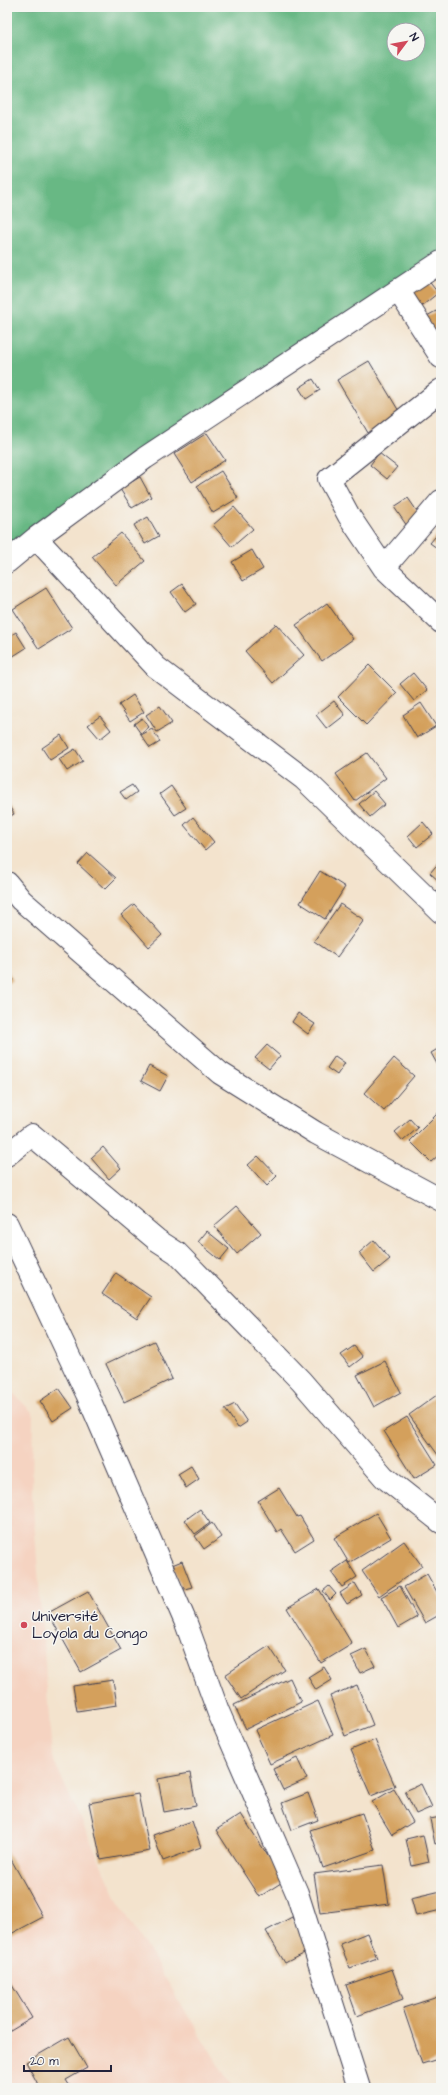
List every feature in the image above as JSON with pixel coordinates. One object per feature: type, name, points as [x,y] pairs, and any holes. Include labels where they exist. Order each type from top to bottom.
[{"type":"street","points":[[7,562],[36,538],[145,458],[441,262]]},
{"type":"street","points":[[398,290],[441,357]]},
{"type":"street","points":[[441,390],[329,479],[349,516],[384,568],[441,622]]},
{"type":"street","points":[[384,568],[441,501]]},
{"type":"street","points":[[36,538],[156,667],[304,779],[441,912]]},
{"type":"street","points":[[7,883],[21,900],[220,1073],[316,1134],[441,1200]]},
{"type":"street","points":[[7,1155],[32,1135],[157,1240],[177,1253],[301,1381],[384,1477],[441,1522]]},
{"type":"street","points":[[7,1224],[90,1401],[186,1623],[218,1711],[297,1893],[359,2088]]},
{"type":"shaded area","name":"Université Loyola du Congo","points":[[7,1387],[33,1413],[32,1493],[52,1757],[119,1903],[233,2088],[7,2088]]},
{"type":"green space","points":[[7,7],[441,7],[441,252],[7,549]]},
{"type":"building","points":[[424,275],[438,293],[418,309],[404,290]]},
{"type":"building","points":[[436,311],[441,319],[441,334],[436,337],[425,317]]},
{"type":"building","points":[[369,361],[403,418],[371,438],[337,380]]},
{"type":"building","points":[[313,379],[320,390],[306,399],[299,388]]},
{"type":"building","points":[[207,433],[225,460],[192,482],[174,454]]},
{"type":"building","points":[[379,453],[397,467],[387,479],[370,465]]},
{"type":"building","points":[[221,471],[238,498],[213,513],[197,486]]},
{"type":"building","points":[[140,477],[151,497],[132,508],[120,489]]},
{"type":"building","points":[[408,498],[421,517],[407,526],[394,507]]},
{"type":"building","points":[[234,507],[253,529],[232,547],[213,525]]},
{"type":"building","points":[[148,517],[159,536],[145,544],[134,525]]},
{"type":"building","points":[[441,530],[441,551],[430,543]]},
{"type":"building","points":[[121,533],[145,561],[116,585],[92,557]]},
{"type":"building","points":[[252,550],[263,569],[243,581],[232,562]]},
{"type":"building","points":[[182,584],[196,604],[185,612],[171,592]]},
{"type":"building","points":[[46,588],[72,628],[39,649],[13,609]]},
{"type":"building","points":[[327,603],[353,639],[322,661],[296,625]]},
{"type":"building","points":[[276,624],[304,655],[273,683],[245,651]]},
{"type":"building","points":[[16,632],[26,648],[7,660],[7,638]]},
{"type":"building","points":[[369,665],[397,693],[366,725],[338,697]]},
{"type":"building","points":[[413,673],[427,690],[414,701],[400,684]]},
{"type":"building","points":[[133,695],[144,712],[130,721],[119,705]]},
{"type":"building","points":[[334,701],[345,715],[327,729],[316,715]]},
{"type":"building","points":[[421,703],[436,726],[417,738],[403,715]]},
{"type":"building","points":[[160,706],[172,723],[157,732],[146,715]]},
{"type":"building","points":[[100,716],[111,730],[100,739],[88,725]]},
{"type":"building","points":[[142,718],[149,727],[141,734],[134,724]]},
{"type":"building","points":[[152,729],[160,742],[150,748],[141,735]]},
{"type":"building","points":[[61,735],[69,748],[50,760],[42,748]]},
{"type":"building","points":[[75,749],[83,761],[67,771],[59,759]]},
{"type":"building","points":[[367,753],[386,778],[355,801],[336,774]]},
{"type":"building","points":[[132,785],[137,792],[126,800],[120,792]]},
{"type":"building","points":[[171,786],[186,808],[175,815],[160,794]]},
{"type":"building","points":[[374,791],[385,804],[370,817],[359,804]]},
{"type":"building","points":[[7,803],[14,814],[7,818]]},
{"type":"building","points":[[193,817],[214,842],[205,850],[184,825]]},
{"type":"building","points":[[423,822],[433,834],[417,847],[408,836]]},
{"type":"building","points":[[88,853],[116,878],[105,889],[78,864]]},
{"type":"building","points":[[441,860],[441,883],[430,873]]},
{"type":"building","points":[[320,871],[345,887],[325,919],[300,903]]},
{"type":"building","points":[[134,904],[162,935],[149,947],[121,915]]},
{"type":"building","points":[[340,904],[364,920],[337,957],[314,941]]},
{"type":"building","points":[[7,969],[13,980],[7,984]]},
{"type":"building","points":[[298,1013],[315,1024],[308,1034],[292,1022]]},
{"type":"building","points":[[267,1045],[280,1056],[269,1069],[255,1058]]},
{"type":"building","points":[[441,1047],[441,1071],[431,1053]]},
{"type":"building","points":[[335,1056],[345,1063],[337,1075],[327,1068]]},
{"type":"building","points":[[394,1058],[414,1076],[384,1111],[364,1093]]},
{"type":"building","points":[[149,1066],[168,1076],[160,1091],[141,1081]]},
{"type":"building","points":[[439,1112],[441,1114],[441,1153],[431,1162],[410,1141]]},
{"type":"building","points":[[410,1119],[418,1128],[403,1141],[395,1132]]},
{"type":"building","points":[[103,1147],[121,1168],[109,1179],[91,1158]]},
{"type":"building","points":[[258,1156],[277,1176],[267,1186],[248,1165]]},
{"type":"building","points":[[237,1206],[261,1233],[237,1254],[214,1226]]},
{"type":"building","points":[[207,1231],[229,1249],[220,1260],[198,1242]]},
{"type":"building","points":[[374,1240],[390,1259],[374,1272],[359,1253]]},
{"type":"building","points":[[116,1273],[151,1297],[137,1318],[102,1294]]},
{"type":"building","points":[[154,1341],[172,1379],[124,1402],[106,1364]]},
{"type":"building","points":[[354,1346],[363,1357],[350,1367],[341,1355]]},
{"type":"building","points":[[385,1361],[401,1392],[374,1407],[357,1375]]},
{"type":"building","points":[[59,1388],[73,1408],[53,1421],[40,1401]]},
{"type":"building","points":[[441,1392],[441,1459],[409,1415]]},
{"type":"building","points":[[235,1404],[247,1422],[238,1428],[225,1409]]},
{"type":"building","points":[[407,1417],[437,1465],[414,1479],[384,1431]]},
{"type":"building","points":[[191,1466],[199,1479],[186,1488],[178,1474]]},
{"type":"building","points":[[279,1488],[297,1517],[300,1516],[314,1539],[295,1551],[281,1529],[277,1532],[258,1501]]},
{"type":"building","points":[[200,1509],[210,1523],[195,1534],[185,1520]]},
{"type":"building","points":[[376,1513],[391,1538],[349,1563],[334,1538]]},
{"type":"building","points":[[212,1523],[221,1537],[204,1549],[195,1536]]},
{"type":"building","points":[[404,1541],[422,1566],[379,1596],[362,1571]]},
{"type":"building","points":[[182,1561],[192,1587],[181,1590],[172,1565]]},
{"type":"building","points":[[347,1561],[357,1577],[342,1587],[331,1572]]},
{"type":"building","points":[[427,1574],[441,1599],[441,1614],[425,1623],[404,1587]]},
{"type":"building","points":[[355,1583],[362,1595],[347,1604],[340,1593]]},
{"type":"building","points":[[329,1586],[336,1594],[330,1600],[323,1591]]},
{"type":"building","points":[[400,1586],[417,1617],[398,1628],[381,1597]]},
{"type":"building","points":[[319,1589],[352,1644],[321,1663],[287,1608]]},
{"type":"building","points":[[88,1591],[121,1650],[81,1672],[48,1613]]},
{"type":"building","points":[[269,1646],[285,1670],[241,1699],[225,1675]]},
{"type":"building","points":[[366,1649],[375,1666],[360,1673],[351,1656]]},
{"type":"building","points":[[324,1667],[332,1680],[316,1690],[308,1677]]},
{"type":"building","points":[[290,1678],[301,1702],[246,1729],[234,1705]]},
{"type":"building","points":[[113,1680],[117,1705],[77,1711],[73,1686]]},
{"type":"building","points":[[357,1685],[373,1725],[345,1736],[330,1696]]},
{"type":"building","points":[[318,1701],[333,1735],[270,1764],[255,1730]]},
{"type":"building","points":[[375,1740],[395,1786],[371,1796],[351,1750]]},
{"type":"building","points":[[297,1758],[307,1779],[283,1790],[273,1769]]},
{"type":"building","points":[[190,1773],[196,1806],[164,1812],[158,1779]]},
{"type":"building","points":[[421,1784],[432,1807],[416,1814],[405,1791]]},
{"type":"building","points":[[394,1789],[413,1822],[392,1835],[372,1802]]},
{"type":"building","points":[[308,1793],[318,1820],[292,1830],[282,1803]]},
{"type":"building","points":[[138,1794],[150,1851],[101,1860],[89,1803]]},
{"type":"building","points":[[362,1813],[375,1850],[323,1868],[310,1830]]},
{"type":"building","points":[[241,1814],[284,1881],[259,1897],[216,1830]]},
{"type":"building","points":[[441,1817],[441,1842],[435,1844],[430,1819]]},
{"type":"building","points":[[192,1821],[201,1847],[163,1861],[153,1835]]},
{"type":"building","points":[[423,1835],[429,1862],[412,1866],[406,1839]]},
{"type":"building","points":[[7,1852],[43,1917],[7,1936]]},
{"type":"building","points":[[383,1865],[389,1904],[320,1913],[314,1874]]},
{"type":"building","points":[[441,1891],[441,1910],[416,1916],[411,1898]]},
{"type":"building","points":[[292,1917],[310,1950],[285,1963],[266,1931]]},
{"type":"building","points":[[367,1933],[377,1958],[350,1968],[340,1944]]},
{"type":"building","points":[[392,1969],[403,1999],[357,2016],[346,1985]]},
{"type":"building","points":[[7,1977],[32,2018],[7,2033]]},
{"type":"building","points":[[441,1996],[441,2058],[422,2064],[403,2008]]},
{"type":"building","points":[[69,2037],[87,2068],[66,2080],[71,2088],[40,2088],[26,2062]]},
{"type":"place","name":"Université Loyola du Congo","points":[[24,1625]]}]
